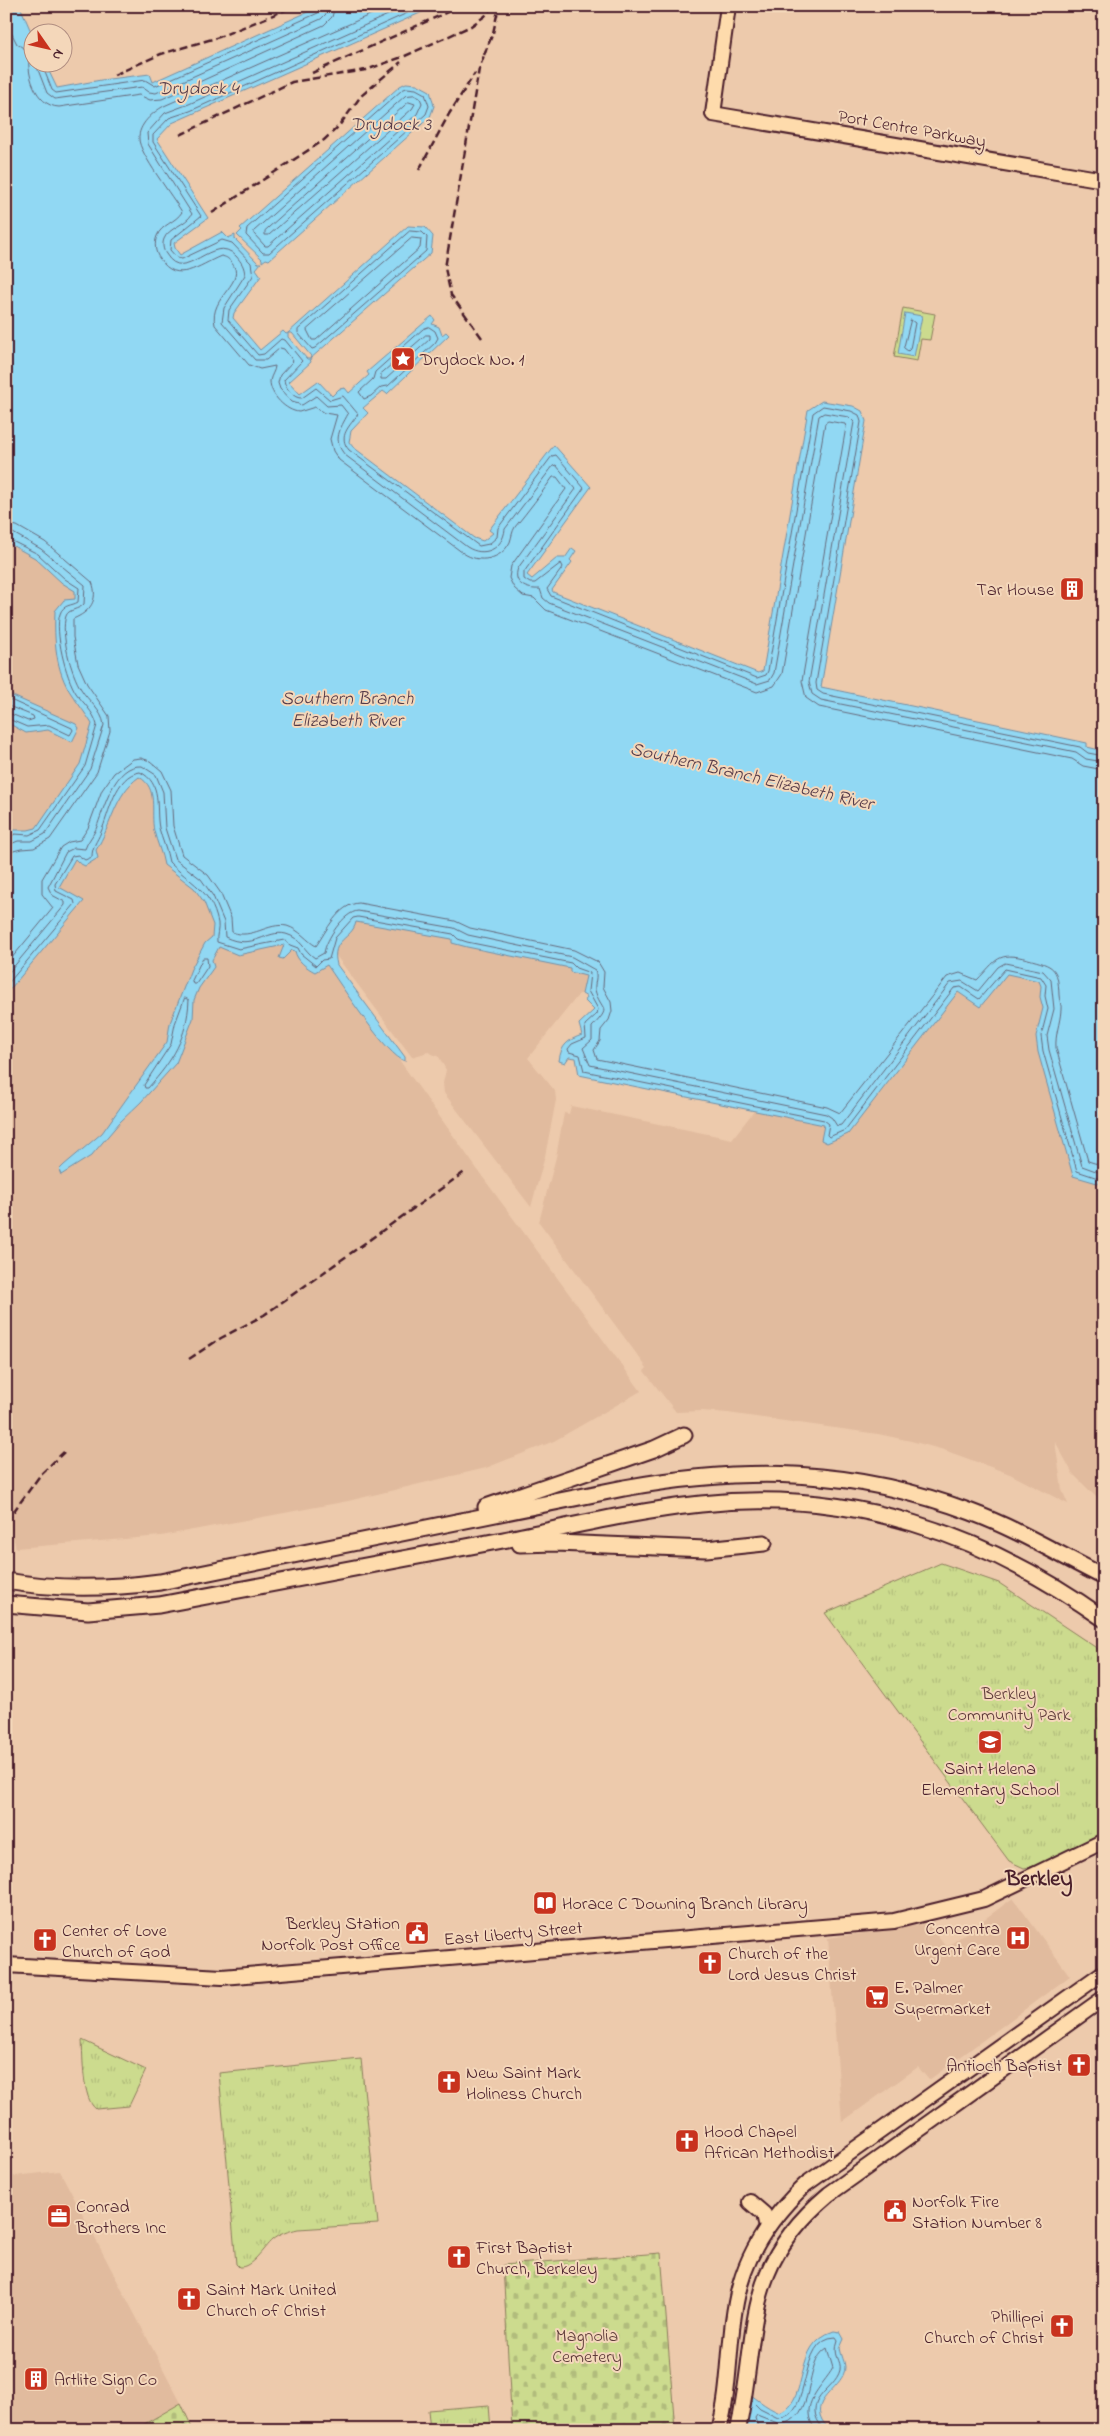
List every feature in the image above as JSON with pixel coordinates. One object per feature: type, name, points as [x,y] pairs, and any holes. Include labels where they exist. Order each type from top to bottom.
[{"type":"highway","points":[[373,1539],[420,1523],[499,1503],[646,1452],[684,1435]]},
{"type":"highway","points":[[6,1580],[31,1585],[71,1588],[105,1588],[160,1582],[682,1477],[741,1473],[817,1475],[882,1485],[935,1499],[973,1512],[1104,1577]]},
{"type":"highway","points":[[6,1604],[88,1611],[159,1605],[636,1514],[705,1503],[767,1501],[856,1509],[896,1517],[942,1532],[1022,1567],[1104,1619]]},
{"type":"highway","points":[[1032,1540],[1104,1586]]},
{"type":"highway","points":[[448,1550],[536,1543],[706,1549],[764,1543]]},
{"type":"main road","name":"Port Centre Parkway","points":[[728,6],[713,114],[1104,180]]},
{"type":"main road","name":"East Liberty Street","points":[[6,1966],[193,1977],[230,1976],[894,1921],[965,1905],[1017,1883],[1104,1840]]},
{"type":"main road","points":[[719,2430],[728,2381],[740,2285],[751,2255],[782,2207],[806,2184],[1104,1972]]},
{"type":"main road","points":[[738,2430],[749,2363],[754,2315],[764,2279],[786,2238],[805,2215],[829,2194],[1103,1999]]},
{"type":"main road","points":[[750,2202],[764,2214],[767,2228]]},
{"type":"shaded area","points":[[6,496],[594,938],[582,994],[579,994],[528,1058],[555,1091],[556,1100],[545,1156],[531,1207],[444,1093],[443,1083],[446,1070],[439,1057],[428,1052],[412,1057],[334,953],[327,959],[487,1183],[641,1391],[554,1441],[486,1468],[348,1501],[161,1536],[16,1548],[6,1511],[6,1501],[9,1496],[6,1486]]},
{"type":"shaded area","points":[[904,922],[1104,964],[1104,1505],[1073,1474],[1055,1441],[1062,1490],[1068,1504],[1010,1474],[944,1450],[911,1441],[878,1434],[728,1413],[676,1412],[644,1371],[647,1368],[539,1222],[556,1157],[564,1113],[569,1114],[571,1106],[732,1139]]},
{"type":"shaded area","points":[[1013,1898],[1070,1976],[929,2080],[918,2067],[842,2122],[828,1938],[928,1924],[947,1947]]},
{"type":"shaded area","points":[[60,2171],[181,2403],[134,2430],[6,2430],[6,2177]]},
{"type":"green space","points":[[903,308],[935,314],[930,340],[921,339],[917,361],[894,357]]},
{"type":"green space","name":"Berkley Community Park","points":[[941,1563],[999,1583],[1104,1653],[1104,1832],[1035,1866],[1024,1868],[1009,1861],[825,1613]]},
{"type":"green space","points":[[82,2040],[146,2070],[129,2106],[96,2109],[91,2104],[84,2077]]},
{"type":"green space","points":[[361,2059],[378,2224],[298,2229],[288,2232],[272,2240],[248,2264],[239,2267],[236,2264],[219,2073]]},
{"type":"green space","name":"Magnolia Cemetery","points":[[661,2253],[675,2430],[512,2430],[503,2265]]},
{"type":"green space","points":[[181,2403],[193,2430],[134,2430]]},
{"type":"green space","points":[[489,2405],[491,2430],[430,2430],[428,2410]]},
{"type":"water","name":"Southern Branch Elizabeth River","points":[[6,6],[20,6],[27,22],[22,22],[22,72],[49,72],[57,88],[150,74],[153,82],[321,6],[436,6],[172,123],[157,139],[208,218],[174,243],[175,248],[180,255],[222,232],[228,238],[235,235],[235,239],[258,263],[261,263],[256,269],[261,276],[234,313],[233,318],[260,350],[283,331],[286,334],[288,333],[288,337],[311,362],[289,382],[300,394],[318,381],[332,396],[339,389],[345,388],[349,393],[369,375],[367,372],[432,316],[435,320],[432,324],[439,327],[442,335],[446,332],[449,335],[387,394],[383,391],[363,408],[368,413],[351,431],[349,442],[353,447],[474,538],[483,541],[493,533],[489,530],[554,445],[591,487],[527,575],[532,579],[557,558],[565,558],[572,548],[576,551],[570,560],[572,562],[552,590],[553,592],[758,673],[763,671],[808,410],[822,401],[853,406],[862,411],[866,421],[821,687],[1087,743],[1087,747],[1104,751],[1104,1185],[1073,1176],[1038,1052],[1036,1036],[1043,1008],[1039,981],[1007,974],[980,1007],[958,992],[848,1134],[827,1143],[821,1140],[824,1125],[579,1075],[576,1058],[569,1057],[565,1063],[559,1061],[560,1055],[566,1044],[582,1035],[579,1024],[594,1010],[585,1001],[587,997],[582,994],[586,976],[570,972],[570,968],[467,947],[452,943],[452,939],[356,922],[354,928],[336,949],[337,965],[405,1057],[405,1061],[397,1057],[376,1034],[327,965],[315,972],[303,964],[295,951],[292,950],[283,959],[279,958],[284,945],[238,955],[219,947],[212,960],[214,967],[199,988],[194,1000],[193,1019],[176,1063],[120,1122],[91,1156],[61,1175],[59,1170],[102,1133],[167,1042],[170,1023],[191,969],[205,943],[212,937],[213,925],[204,902],[194,888],[164,865],[154,831],[151,794],[149,787],[139,777],[124,792],[119,801],[96,850],[98,858],[85,866],[75,859],[59,887],[84,901],[6,994],[6,838],[11,830],[36,828],[80,764],[92,724],[66,686],[57,654],[55,611],[64,600],[75,599],[75,591],[62,583],[35,558],[6,542]]},
{"type":"water","name":"Drydock 3","points":[[406,83],[417,84],[430,91],[434,106],[430,117],[269,260],[266,259],[262,262],[262,259],[237,235],[242,230],[240,228],[400,86]]},
{"type":"water","points":[[408,226],[425,227],[433,236],[431,253],[310,359],[311,356],[292,333],[288,333]]},
{"type":"water","points":[[905,313],[922,316],[914,357],[898,354]]},
{"type":"water","points":[[6,693],[76,724],[79,728],[72,742],[48,730],[26,733],[6,722]]},
{"type":"water","points":[[834,2331],[840,2332],[844,2339],[840,2348],[845,2367],[840,2381],[821,2405],[822,2420],[830,2430],[749,2430],[736,2410],[741,2388],[780,2413],[790,2405],[796,2395],[806,2358],[812,2347],[821,2338]]},
{"type":"railway","points":[[114,75],[161,54],[219,37],[295,6]]},
{"type":"railway","points":[[312,73],[461,6]]},
{"type":"railway","points":[[180,135],[292,82],[366,70],[405,56],[471,26],[485,16],[493,6]]},
{"type":"railway","points":[[484,55],[493,33],[499,6]]},
{"type":"railway","points":[[482,338],[451,295],[445,268],[479,69],[486,50]]},
{"type":"railway","points":[[212,213],[324,140],[339,126],[361,96],[401,62]]},
{"type":"railway","points":[[419,170],[449,114],[475,73]]},
{"type":"railway","points":[[189,1359],[221,1338],[264,1315],[466,1171]]},
{"type":"railway","points":[[6,1522],[41,1474],[64,1452]]},
{"type":"place","name":"Drydock No. 1","points":[[403,359]]},
{"type":"place","name":"Tar House","points":[[1072,589]]},
{"type":"place","name":"Saint Helena Elementary School","points":[[990,1742]]},
{"type":"place","name":"Horace C Downing Branch Library","points":[[545,1903]]},
{"type":"place","name":"Berkley Station Norfolk Post Office","points":[[417,1933]]},
{"type":"place","name":"Concentra Urgent Care","points":[[1018,1938]]},
{"type":"place","name":"Center of Love Church of God","points":[[45,1940]]},
{"type":"place","name":"Church of the Lord Jesus Christ","points":[[710,1963]]},
{"type":"place","name":"E. Palmer Supermarket","points":[[877,1997]]},
{"type":"place","name":"Antioch Baptist","points":[[1079,2065]]},
{"type":"place","name":"New Saint Mark Holiness Church","points":[[449,2082]]},
{"type":"place","name":"Hood Chapel African Methodist","points":[[687,2141]]},
{"type":"place","name":"Norfolk Fire Station Number 8","points":[[895,2211]]},
{"type":"place","name":"Conrad Brothers Inc","points":[[59,2216]]},
{"type":"place","name":"First Baptist Church, Berkeley","points":[[459,2257]]},
{"type":"place","name":"Saint Mark United Church of Christ","points":[[189,2299]]},
{"type":"place","name":"Phillippi Church of Christ","points":[[1062,2326]]},
{"type":"place","name":"Artlite Sign Co","points":[[36,2379]]},
{"type":"district","name":"Berkley","points":[[1039,1877]]},
{"type":"water label","name":"Drydock 4","points":[[198,87]]}]
